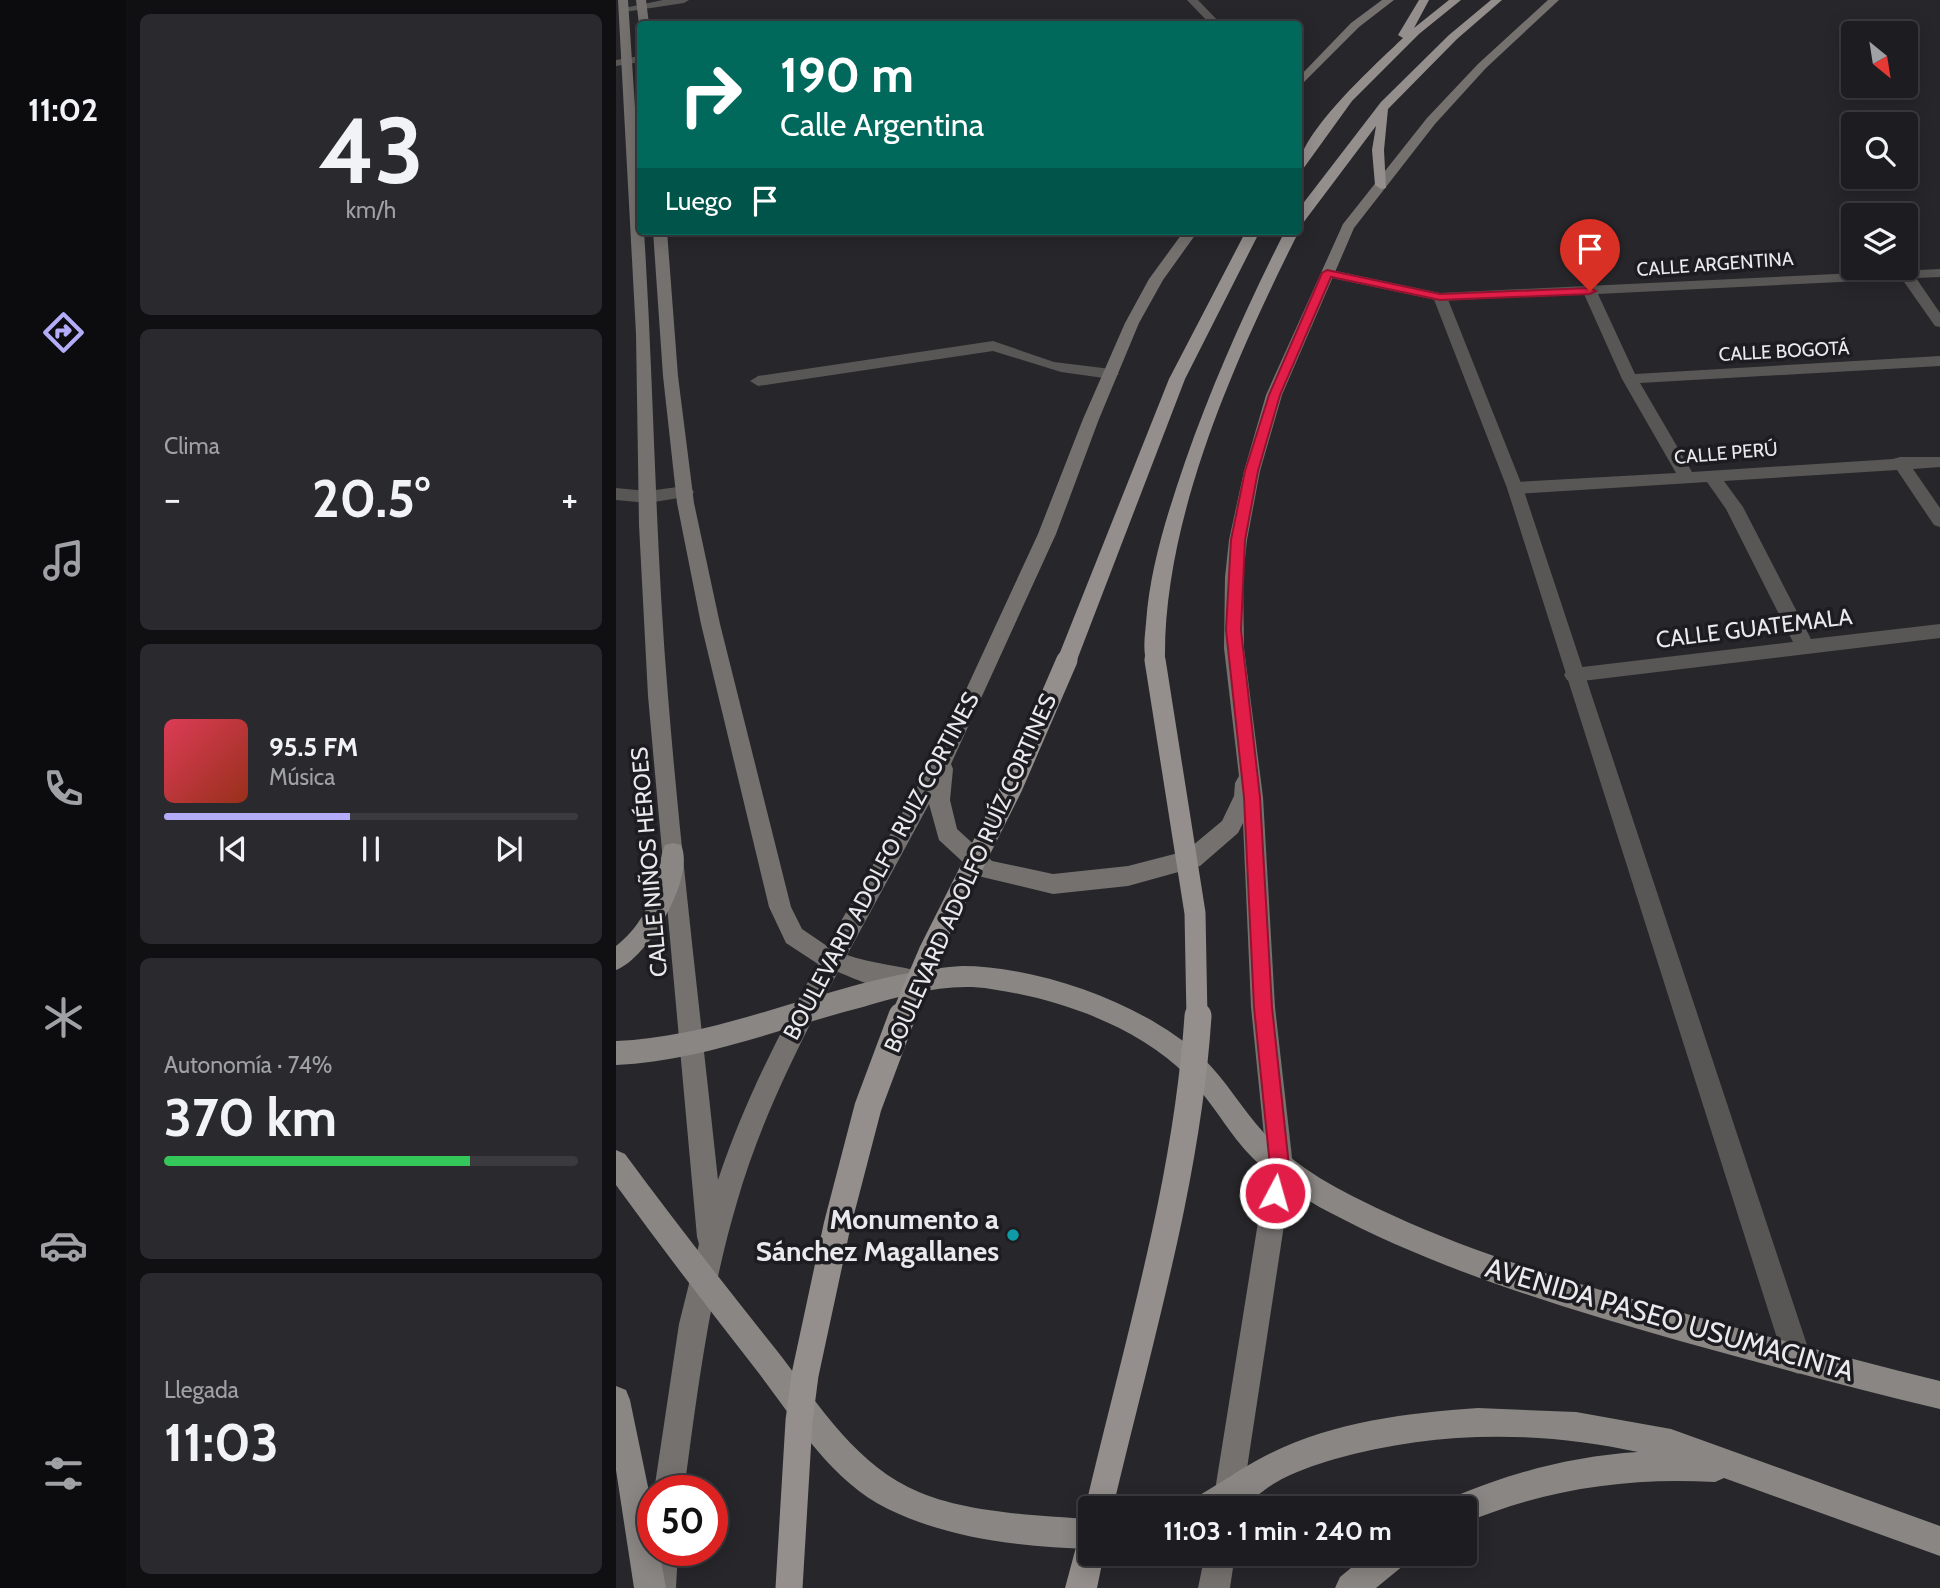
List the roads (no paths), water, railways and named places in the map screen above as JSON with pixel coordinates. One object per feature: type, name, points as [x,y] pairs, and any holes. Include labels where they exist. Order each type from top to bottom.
[{"type":"highway","points":[[1394,52],[1424,0]]},
{"type":"highway","points":[[1302,161],[1348,99],[1415,32],[1456,0]]},
{"type":"highway","points":[[1302,215],[1385,105],[1453,37],[1502,2]]},
{"type":"highway","points":[[1381,185],[1378,150],[1385,105]]},
{"type":"highway","points":[[1302,147],[1320,136]]},
{"type":"highway","name":"BOULEVARD ADOLFO RUÍZ CORTINES","points":[[789,1588],[797,1448],[805,1375],[836,1226],[862,1129],[908,1000],[1012,787],[1067,660],[1177,379],[1251,235]]},
{"type":"highway","points":[[1102,1496],[1175,1182],[1185,1128],[1198,1004],[1198,949],[1192,883],[1166,740],[1155,660],[1155,598],[1168,536],[1211,405],[1272,268],[1290,235]]},
{"type":"highway","points":[[1081,1588],[1086,1566]]},
{"type":"main road","points":[[1302,78],[1355,26],[1389,0]]},
{"type":"main road","points":[[1222,1496],[1280,1166],[1263,1007],[1252,797],[1234,648],[1234,577],[1238,540],[1252,471],[1275,395],[1348,227],[1431,121],[1482,66],[1554,0]]},
{"type":"main road","points":[[632,4],[641,21]]},
{"type":"main road","name":"CALLE NIÑOS HÉROES","points":[[632,4],[628,61],[637,212]]},
{"type":"main road","name":"CALLE NIÑOS HÉROES","points":[[638,235],[658,696],[709,1228],[706,1270]]},
{"type":"main road","points":[[660,235],[667,339],[680,465],[691,530],[753,800],[785,920],[801,944],[832,960],[899,980],[924,981]]},
{"type":"main road","name":"BOULEVARD ADOLFO RUIZ CORTINES","points":[[671,1475],[693,1324],[746,1135],[804,1011],[948,750],[1047,534],[1132,323],[1156,279],[1188,235]]},
{"type":"main road","points":[[948,750],[939,800],[947,834],[986,869],[1054,884],[1128,876],[1192,859],[1230,827],[1245,796],[1243,724]]},
{"type":"main road","points":[[616,960],[641,939],[657,915],[667,886],[673,852]]},
{"type":"main road","name":"AVENIDA PASEO USUMACINTA","points":[[616,1053],[690,1044],[804,1011],[946,977],[989,978],[1045,991],[1096,1007],[1130,1023],[1186,1058],[1254,1141],[1280,1166],[1346,1207],[1404,1234],[1502,1272],[1586,1300],[1798,1360],[1940,1395]]},
{"type":"main road","points":[[616,1163],[706,1270],[796,1404],[845,1458],[896,1497],[918,1506],[996,1525],[1078,1533]]},
{"type":"main road","points":[[616,1400],[628,1452],[650,1588]]},
{"type":"main road","points":[[1231,1496],[1251,1479],[1290,1459],[1360,1436],[1439,1425],[1539,1424],[1629,1434],[1671,1444],[1940,1541]]},
{"type":"main road","points":[[1477,1502],[1516,1486],[1619,1468],[1700,1465],[1739,1469]]},
{"type":"main road","points":[[660,1588],[662,1566]]},
{"type":"main road","points":[[1214,1588],[1218,1566]]},
{"type":"main road","points":[[1351,1588],[1378,1566]]},
{"type":"street","points":[[632,4],[684,0]]},
{"type":"street","points":[[1192,0],[1213,21]]},
{"type":"street","name":"CALLE ARGENTINA","points":[[1327,273],[1440,297],[1841,276]]},
{"type":"street","name":"CALLE ARGENTINA","points":[[1918,274],[1940,273]]},
{"type":"street","points":[[1910,280],[1940,323]]},
{"type":"street","points":[[1590,291],[1630,379],[1687,478]]},
{"type":"street","points":[[1440,297],[1515,488],[1798,1360]]},
{"type":"street","points":[[758,381],[993,346],[1014,349],[1025,357],[1049,365],[1111,374]]},
{"type":"street","name":"CALLE BOGOTÁ","points":[[1630,379],[1940,361]]},
{"type":"street","points":[[1900,462],[1940,522]]},
{"type":"street","name":"CALLE PERÚ","points":[[1515,488],[1900,462],[1940,462]]},
{"type":"street","points":[[1712,476],[1734,507],[1805,646]]},
{"type":"street","points":[[616,494],[648,497],[685,492]]},
{"type":"street","name":"CALLE GUATEMALA","points":[[1574,675],[1940,631]]},
{"type":"place","name":"Monumento a Sánchez Magallanes","points":[[1013,1235]]}]
